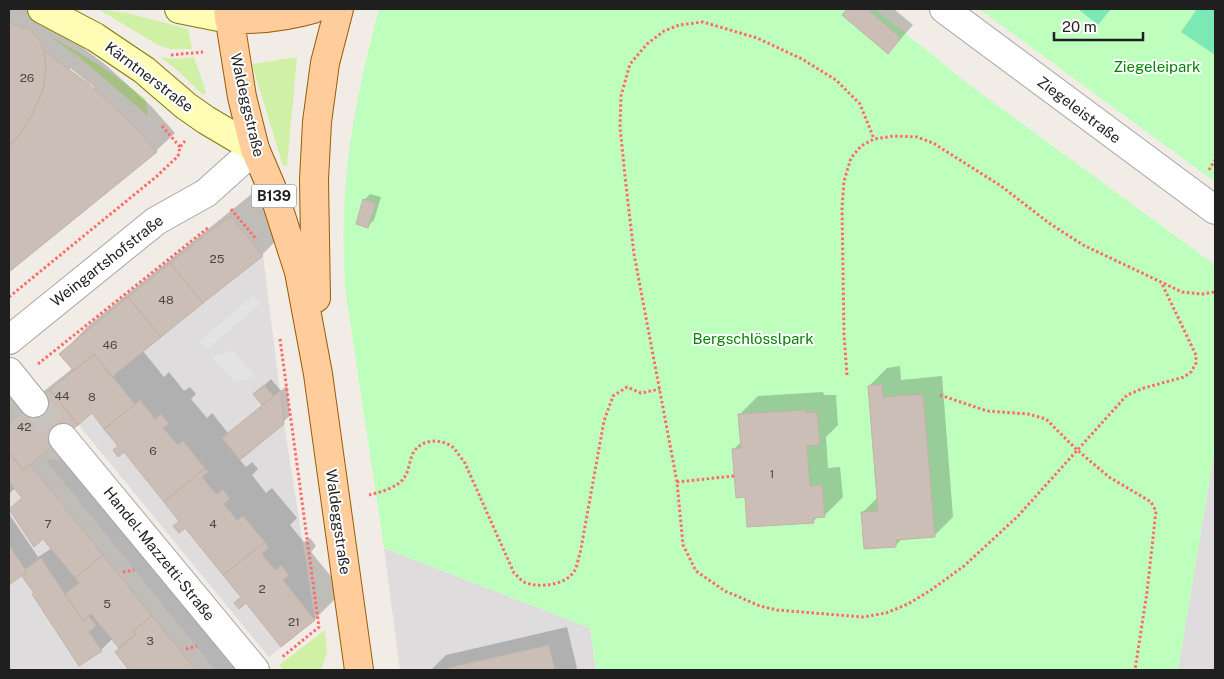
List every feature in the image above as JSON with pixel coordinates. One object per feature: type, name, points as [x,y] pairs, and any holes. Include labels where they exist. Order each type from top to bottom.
[{"type":"main road","name":"Kärntnerstraße","points":[[42,9],[96,37],[144,70],[199,115],[255,149]]},
{"type":"main road","points":[[179,9],[228,14],[257,20],[290,16],[313,9]]},
{"type":"main road","name":"Waldeggstraße","points":[[318,374],[314,170],[325,63],[339,9]]},
{"type":"main road","name":"Waldeggstraße","points":[[228,14],[242,97],[255,149],[273,191],[299,272],[318,374],[359,670]]},
{"type":"street","name":"Ziegeleistraße","points":[[944,9],[1215,210]]},
{"type":"street","name":"Weingartshofstraße","points":[[9,340],[156,221],[206,193],[255,149]]},
{"type":"street","points":[[9,372],[34,403]]},
{"type":"street","name":"Handel-Mazzetti-Straße","points":[[63,438],[266,666]]},
{"type":"path","points":[[874,139],[860,104],[836,80],[802,59],[757,38],[703,22],[680,26],[664,31],[647,44],[630,64],[621,96],[620,127],[634,254],[678,482],[683,545],[696,570],[726,591],[760,606],[787,611],[863,617],[886,613],[908,604],[931,590],[964,566],[1018,516],[1127,396],[1144,388],[1184,376],[1191,372],[1196,363],[1196,355],[1162,284]]},
{"type":"path","points":[[847,375],[843,305],[842,208],[844,181],[851,158],[861,146],[874,139],[894,136],[917,137],[933,143],[1001,186],[1049,223],[1083,245],[1182,292],[1202,294],[1215,292]]},
{"type":"path","points":[[9,296],[157,176],[178,156],[180,146],[188,138]]},
{"type":"path","points":[[228,212],[232,209],[262,246]]},
{"type":"path","points":[[36,366],[216,221]]},
{"type":"path","points":[[266,666],[319,626],[279,333]]},
{"type":"path","points":[[369,495],[395,486],[403,480],[416,450],[422,445],[430,441],[442,442],[453,447],[464,460],[514,573],[524,583],[536,585],[548,585],[566,579],[575,570],[580,554],[604,421],[613,396],[627,388],[641,393],[660,389]]},
{"type":"path","points":[[940,395],[988,411],[1028,414],[1046,419],[1076,450],[1109,477],[1151,502],[1156,511],[1147,592],[1135,670]]},
{"type":"path","points":[[678,482],[734,476]]},
{"type":"shaded area","points":[[230,216],[263,256],[284,424],[315,620],[269,657],[50,390],[73,371],[59,354]]},
{"type":"shaded area","points":[[253,296],[260,304],[206,350],[199,341]]},
{"type":"shaded area","points":[[232,350],[255,376],[235,382],[212,357]]},
{"type":"shaded area","points":[[9,439],[30,464],[196,670],[9,670]]},
{"type":"shaded area","points":[[1215,447],[1215,670],[1178,670]]},
{"type":"shaded area","points":[[71,459],[241,670],[215,670],[46,460]]},
{"type":"shaded area","points":[[384,548],[590,628],[596,670],[400,670]]},
{"type":"green space","points":[[98,9],[127,13],[188,29],[192,49],[170,49],[158,45]]},
{"type":"green space","name":"Bergschlösslpark","points":[[379,9],[875,9],[971,86],[1215,265],[1215,447],[1178,670],[596,670],[590,628],[384,548],[345,288],[344,243],[345,189],[351,137],[366,60]]},
{"type":"green space","name":"Ziegeleipark","points":[[979,9],[1215,9],[1215,182]]},
{"type":"green space","points":[[1078,9],[1111,9],[1098,25]]},
{"type":"green space","points":[[1197,9],[1215,9],[1215,55],[1181,32]]},
{"type":"green space","points":[[49,36],[99,65],[146,99],[148,116],[79,57]]},
{"type":"green space","points":[[160,57],[176,59],[194,57],[206,92],[203,95],[177,70]]},
{"type":"green space","points":[[297,57],[287,166],[283,166],[252,64]]},
{"type":"green space","points":[[325,630],[327,653],[321,670],[284,670],[279,665]]},
{"type":"building","points":[[847,9],[867,9],[901,38],[888,54],[842,15]]},
{"type":"building","points":[[9,23],[30,29],[40,41],[44,51],[46,66],[43,90],[32,115],[20,134],[9,146]]},
{"type":"building","points":[[44,51],[89,84],[133,125],[157,152],[9,272],[9,146],[20,134],[32,115],[43,90],[46,66]]},
{"type":"building","points":[[363,199],[376,203],[368,228],[356,224]]},
{"type":"building","points":[[230,216],[263,256],[203,303],[170,263]]},
{"type":"building","points":[[170,263],[203,303],[161,337],[128,297]]},
{"type":"building","points":[[128,297],[161,337],[112,377],[94,354],[74,371],[59,354]]},
{"type":"building","points":[[94,354],[135,404],[104,429],[92,413],[78,425],[50,390]]},
{"type":"building","points":[[882,384],[883,397],[923,394],[935,537],[896,540],[896,547],[864,549],[861,512],[878,511],[868,386]]},
{"type":"building","points":[[264,385],[274,396],[262,405],[253,394]]},
{"type":"building","points":[[50,390],[78,425],[23,470],[9,452],[9,423]]},
{"type":"building","points":[[281,390],[284,424],[240,460],[222,438]]},
{"type":"building","points":[[140,400],[155,419],[161,414],[169,424],[163,428],[178,445],[183,441],[205,468],[164,502],[124,452],[118,457],[113,450],[118,446],[104,429]]},
{"type":"building","points":[[805,410],[806,413],[817,412],[820,445],[807,446],[810,486],[822,485],[825,517],[813,518],[814,523],[747,527],[745,497],[736,498],[732,449],[741,448],[738,414]]},
{"type":"building","points":[[9,452],[23,470],[30,464],[103,555],[75,578],[43,539],[34,547],[9,509],[22,498],[9,482]]},
{"type":"building","points":[[205,468],[209,472],[202,477],[216,494],[223,489],[230,499],[224,504],[237,520],[243,516],[265,542],[223,575],[185,528],[179,533],[173,526],[179,521],[164,502]]},
{"type":"building","points":[[265,542],[269,548],[262,554],[275,570],[281,565],[289,575],[283,580],[315,620],[281,647],[246,603],[239,609],[234,603],[241,597],[223,575]]},
{"type":"building","points":[[9,545],[27,572],[9,585]]},
{"type":"building","points":[[103,555],[152,616],[133,631],[136,634],[119,648],[91,614],[83,621],[65,594],[79,583],[75,578]]},
{"type":"building","points":[[41,558],[83,621],[89,616],[96,626],[89,632],[102,651],[79,666],[22,576],[27,572],[25,569]]},
{"type":"building","points":[[152,616],[196,670],[129,670],[115,652],[136,634],[133,631]]},
{"type":"building","points":[[549,645],[555,670],[438,670]]},
{"type":"tunnel","points":[[34,403],[63,438]]}]
